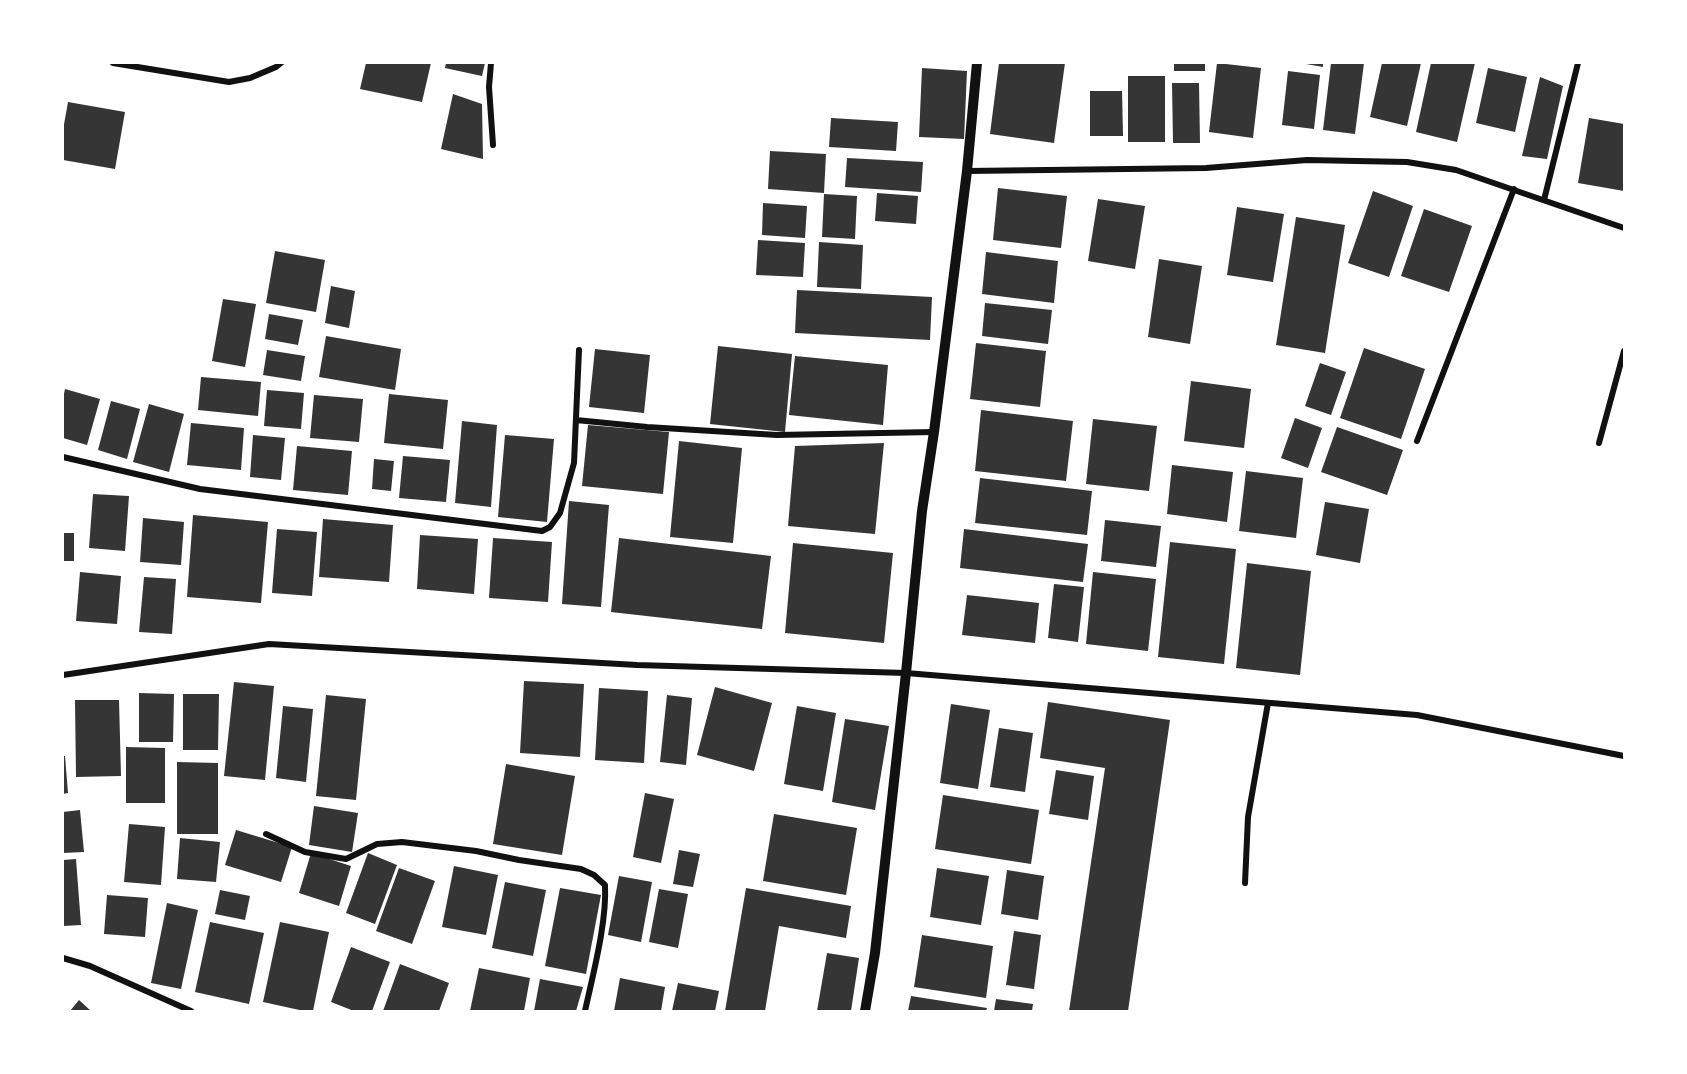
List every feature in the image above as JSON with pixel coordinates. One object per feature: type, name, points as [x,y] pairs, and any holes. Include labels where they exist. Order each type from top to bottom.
[{"type":"street","points":[[113,63],[229,82],[250,78],[281,63]]},
{"type":"street","points":[[491,63],[489,87],[492,145]]},
{"type":"street","points":[[865,1011],[875,953],[922,511],[967,171],[977,63]]},
{"type":"street","points":[[1544,200],[1578,63]]},
{"type":"street","points":[[967,171],[1206,168],[1307,160],[1407,162],[1456,170],[1624,228]]},
{"type":"street","points":[[1417,441],[1514,189]]},
{"type":"street","points":[[63,458],[200,489],[542,531],[550,527],[560,513],[574,463],[579,350]]},
{"type":"street","points":[[1599,443],[1624,351]]},
{"type":"street","points":[[576,420],[777,435],[934,432]]},
{"type":"street","points":[[63,675],[269,644],[637,665],[906,673],[1417,715],[1624,756]]},
{"type":"street","points":[[1245,883],[1248,817],[1268,703]]},
{"type":"street","points":[[266,834],[305,852],[329,857],[346,859],[377,844],[402,842],[476,851],[581,869],[594,875],[604,885],[604,916],[585,1011]]},
{"type":"street","points":[[63,958],[90,966],[191,1011]]},
{"type":"building","points":[[366,63],[431,63],[422,102],[360,89]]},
{"type":"building","points":[[446,63],[485,63],[482,76],[445,68]]},
{"type":"building","points":[[999,63],[1065,63],[1054,143],[990,134]]},
{"type":"building","points":[[1174,63],[1205,63],[1205,71],[1174,71]]},
{"type":"building","points":[[1217,63],[1261,68],[1253,138],[1209,132]]},
{"type":"building","points":[[1323,63],[1323,67],[1306,64]]},
{"type":"building","points":[[1331,63],[1364,63],[1355,134],[1323,130]]},
{"type":"building","points":[[1382,63],[1421,63],[1407,126],[1370,117]]},
{"type":"building","points":[[1431,63],[1475,63],[1457,142],[1416,132]]},
{"type":"building","points":[[922,68],[967,71],[964,139],[919,137]]},
{"type":"building","points":[[1488,68],[1527,77],[1515,132],[1476,123]]},
{"type":"building","points":[[1288,71],[1320,75],[1314,129],[1282,125]]},
{"type":"building","points":[[1128,76],[1165,76],[1165,142],[1128,142]]},
{"type":"building","points":[[1540,77],[1563,86],[1547,159],[1522,156]]},
{"type":"building","points":[[1172,83],[1199,83],[1200,143],[1173,143]]},
{"type":"building","points":[[1090,91],[1122,91],[1123,136],[1090,136]]},
{"type":"building","points":[[453,94],[482,104],[483,159],[441,149]]},
{"type":"building","points":[[68,102],[125,112],[115,169],[63,160],[63,130]]},
{"type":"building","points":[[831,118],[898,122],[896,151],[829,147]]},
{"type":"building","points":[[1589,118],[1624,124],[1624,191],[1578,183]]},
{"type":"building","points":[[770,151],[826,154],[824,193],[768,189]]},
{"type":"building","points":[[847,158],[923,162],[921,192],[845,187]]},
{"type":"building","points":[[998,188],[1067,196],[1061,248],[993,240]]},
{"type":"building","points":[[1373,191],[1413,206],[1389,277],[1348,263]]},
{"type":"building","points":[[877,193],[918,196],[916,224],[875,221]]},
{"type":"building","points":[[824,194],[857,196],[855,239],[822,237]]},
{"type":"building","points":[[1098,199],[1145,206],[1135,269],[1088,261]]},
{"type":"building","points":[[763,203],[807,206],[805,238],[762,235]]},
{"type":"building","points":[[1237,207],[1284,214],[1273,282],[1227,275]]},
{"type":"building","points":[[1424,209],[1472,226],[1449,292],[1401,276]]},
{"type":"building","points":[[1296,217],[1345,225],[1325,353],[1276,345]]},
{"type":"building","points":[[758,240],[805,243],[803,277],[756,275]]},
{"type":"building","points":[[819,242],[863,245],[861,289],[817,287]]},
{"type":"building","points":[[275,251],[325,260],[316,312],[266,303]]},
{"type":"building","points":[[986,252],[1058,261],[1054,303],[982,294]]},
{"type":"building","points":[[1159,259],[1202,266],[1190,344],[1148,337]]},
{"type":"building","points":[[331,286],[355,291],[349,328],[325,323]]},
{"type":"building","points":[[797,290],[932,297],[930,340],[795,333]]},
{"type":"building","points":[[223,299],[256,304],[245,367],[212,361]]},
{"type":"building","points":[[985,303],[1052,310],[1048,344],[982,336]]},
{"type":"building","points":[[269,314],[303,320],[298,345],[265,339]]},
{"type":"building","points":[[326,336],[401,349],[395,390],[319,377]]},
{"type":"building","points":[[976,343],[1046,351],[1040,407],[970,399]]},
{"type":"building","points":[[718,346],[792,354],[785,432],[710,424]]},
{"type":"building","points":[[1364,348],[1425,369],[1401,439],[1340,418]]},
{"type":"building","points":[[595,349],[650,355],[644,413],[589,407]]},
{"type":"building","points":[[267,350],[305,356],[301,381],[263,375]]},
{"type":"building","points":[[795,356],[888,365],[883,425],[789,415]]},
{"type":"building","points":[[1320,363],[1346,372],[1331,415],[1305,406]]},
{"type":"building","points":[[201,377],[261,382],[258,416],[198,410]]},
{"type":"building","points":[[1191,381],[1251,389],[1244,448],[1184,441]]},
{"type":"building","points":[[65,389],[100,399],[87,445],[63,438]]},
{"type":"building","points":[[267,390],[304,393],[301,429],[264,426]]},
{"type":"building","points":[[389,394],[448,400],[443,449],[384,443]]},
{"type":"building","points":[[314,395],[363,399],[359,442],[310,438]]},
{"type":"building","points":[[111,401],[140,409],[127,459],[98,450]]},
{"type":"building","points":[[149,404],[184,414],[169,472],[133,462]]},
{"type":"building","points":[[981,410],[1073,421],[1066,481],[975,471]]},
{"type":"building","points":[[1295,418],[1322,428],[1308,468],[1281,458]]},
{"type":"building","points":[[1093,419],[1157,426],[1149,491],[1086,484]]},
{"type":"building","points":[[462,421],[497,425],[491,507],[455,503]]},
{"type":"building","points":[[191,423],[244,428],[241,470],[187,465]]},
{"type":"building","points":[[588,425],[669,432],[663,494],[582,486]]},
{"type":"building","points":[[1337,427],[1403,450],[1387,495],[1321,472]]},
{"type":"building","points":[[253,435],[285,438],[281,480],[250,477]]},
{"type":"building","points":[[505,435],[554,439],[547,522],[498,517]]},
{"type":"building","points":[[679,441],[742,448],[733,543],[670,537]]},
{"type":"building","points":[[884,443],[875,534],[788,526],[795,446]]},
{"type":"building","points":[[297,446],[352,451],[348,495],[293,490]]},
{"type":"building","points":[[403,456],[450,460],[446,502],[399,498]]},
{"type":"building","points":[[374,459],[394,461],[391,491],[372,489]]},
{"type":"building","points":[[1172,465],[1233,472],[1227,522],[1167,514]]},
{"type":"building","points":[[1246,471],[1303,478],[1296,538],[1239,531]]},
{"type":"building","points":[[980,478],[1092,491],[1087,535],[975,523]]},
{"type":"building","points":[[93,494],[129,496],[125,551],[89,548]]},
{"type":"building","points":[[569,501],[609,505],[601,607],[562,604]]},
{"type":"building","points":[[1325,502],[1369,509],[1360,563],[1316,555]]},
{"type":"building","points":[[193,515],[268,522],[261,603],[187,597]]},
{"type":"building","points":[[143,518],[184,522],[181,565],[140,562]]},
{"type":"building","points":[[323,519],[393,525],[389,582],[319,577]]},
{"type":"building","points":[[1105,520],[1161,526],[1156,567],[1101,561]]},
{"type":"building","points":[[277,529],[317,532],[312,596],[272,593]]},
{"type":"building","points":[[964,529],[1088,544],[1083,582],[960,568]]},
{"type":"building","points":[[63,533],[74,533],[74,561],[63,561]]},
{"type":"building","points":[[420,535],[478,539],[474,594],[417,589]]},
{"type":"building","points":[[493,538],[552,542],[548,602],[489,598]]},
{"type":"building","points":[[619,538],[771,556],[762,629],[611,612]]},
{"type":"building","points":[[1170,542],[1236,549],[1224,664],[1158,657]]},
{"type":"building","points":[[793,543],[893,553],[884,643],[785,633]]},
{"type":"building","points":[[1247,563],[1311,571],[1300,675],[1236,668]]},
{"type":"building","points":[[80,572],[121,576],[117,624],[76,621]]},
{"type":"building","points":[[1093,572],[1156,579],[1148,651],[1086,644]]},
{"type":"building","points":[[144,577],[176,579],[172,634],[139,632]]},
{"type":"building","points":[[1054,584],[1084,587],[1078,642],[1048,638]]},
{"type":"building","points":[[967,595],[1039,603],[1035,643],[962,635]]},
{"type":"building","points":[[524,681],[584,684],[580,757],[520,753]]},
{"type":"building","points":[[234,682],[274,686],[265,780],[224,776]]},
{"type":"building","points":[[715,687],[772,703],[754,771],[697,755]]},
{"type":"building","points":[[599,688],[648,691],[644,763],[595,760]]},
{"type":"building","points":[[139,693],[174,694],[173,742],[139,742]]},
{"type":"building","points":[[183,694],[219,694],[218,750],[183,750]]},
{"type":"building","points":[[326,695],[366,699],[356,800],[316,796]]},
{"type":"building","points":[[667,695],[692,698],[686,765],[660,762]]},
{"type":"building","points":[[75,700],[119,700],[121,776],[76,777]]},
{"type":"building","points":[[1048,702],[1170,720],[1128,1011],[1069,1011],[1105,768],[1040,758]]},
{"type":"building","points":[[951,704],[990,710],[978,789],[940,783]]},
{"type":"building","points":[[283,706],[313,709],[306,782],[276,778]]},
{"type":"building","points":[[797,706],[836,713],[823,791],[784,784]]},
{"type":"building","points":[[845,719],[889,726],[875,810],[832,802]]},
{"type":"building","points":[[999,728],[1033,733],[1025,792],[990,787]]},
{"type":"building","points":[[126,747],[165,748],[165,803],[126,803]]},
{"type":"building","points":[[63,756],[65,756],[68,793],[63,794]]},
{"type":"building","points":[[177,762],[218,763],[218,834],[177,834]]},
{"type":"building","points":[[506,764],[575,776],[562,855],[493,844]]},
{"type":"building","points":[[1056,770],[1094,776],[1088,820],[1049,814]]},
{"type":"building","points":[[645,793],[674,799],[661,863],[633,857]]},
{"type":"building","points":[[943,795],[1039,810],[1031,864],[935,849]]},
{"type":"building","points":[[314,806],[358,813],[352,852],[309,845]]},
{"type":"building","points":[[80,810],[84,852],[63,853],[63,812]]},
{"type":"building","points":[[774,814],[857,828],[846,895],[763,881]]},
{"type":"building","points":[[129,824],[165,827],[161,885],[124,882]]},
{"type":"building","points":[[236,830],[292,847],[281,882],[225,865]]},
{"type":"building","points":[[180,838],[220,842],[216,882],[177,879]]},
{"type":"building","points":[[679,850],[700,854],[693,887],[673,884]]},
{"type":"building","points":[[311,853],[351,866],[339,906],[299,893]]},
{"type":"building","points":[[368,853],[397,865],[375,924],[346,913]]},
{"type":"building","points":[[76,859],[81,925],[63,926],[63,860]]},
{"type":"building","points":[[454,866],[498,875],[486,935],[442,927]]},
{"type":"building","points":[[399,868],[435,881],[412,944],[376,931]]},
{"type":"building","points":[[937,868],[989,876],[981,925],[930,917]]},
{"type":"building","points":[[1007,870],[1044,876],[1038,920],[1001,914]]},
{"type":"building","points":[[619,876],[652,882],[641,942],[608,935]]},
{"type":"building","points":[[505,882],[546,890],[533,956],[492,948]]},
{"type":"building","points":[[560,888],[601,895],[586,974],[545,966]]},
{"type":"building","points":[[746,888],[851,906],[846,938],[779,926],[765,1011],[725,1011]]},
{"type":"building","points":[[659,889],[688,894],[678,948],[649,942]]},
{"type":"building","points":[[220,890],[250,896],[245,920],[215,914]]},
{"type":"building","points":[[107,895],[148,898],[145,937],[104,934]]},
{"type":"building","points":[[167,903],[198,910],[181,989],[151,983]]},
{"type":"building","points":[[210,922],[264,933],[249,1004],[195,992]]},
{"type":"building","points":[[280,922],[329,932],[313,1011],[263,1002]]},
{"type":"building","points":[[1014,931],[1041,935],[1034,989],[1006,985]]},
{"type":"building","points":[[922,935],[993,946],[986,998],[914,987]]},
{"type":"building","points":[[351,947],[390,962],[372,1011],[354,1011],[331,1002]]},
{"type":"building","points":[[827,953],[859,958],[851,1011],[817,1011]]},
{"type":"building","points":[[400,964],[449,983],[439,1011],[383,1011]]},
{"type":"building","points":[[479,968],[530,978],[524,1011],[470,1011]]},
{"type":"building","points":[[620,978],[665,987],[661,1011],[614,1011]]},
{"type":"building","points":[[540,979],[583,987],[576,1011],[534,1011]]},
{"type":"building","points":[[678,983],[719,991],[715,1011],[672,1011]]},
{"type":"building","points":[[911,996],[987,1008],[986,1011],[908,1011]]},
{"type":"building","points":[[996,999],[1033,1004],[1032,1011],[994,1011]]},
{"type":"building","points":[[79,1000],[91,1011],[70,1011]]}]
